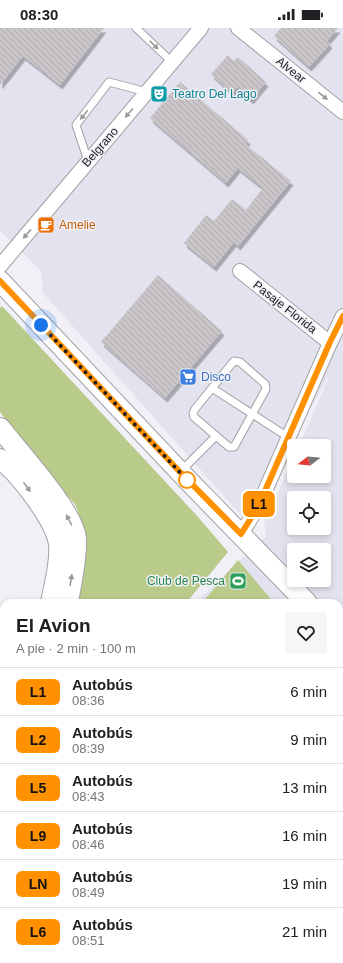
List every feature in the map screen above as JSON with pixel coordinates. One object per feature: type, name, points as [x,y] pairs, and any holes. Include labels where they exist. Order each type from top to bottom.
[{"type":"main road","points":[[0,281],[180,472],[303,599]]},
{"type":"main road","points":[[0,428],[57,500],[73,526],[76,539],[75,558],[69,599]]},
{"type":"main road","points":[[0,459],[21,480],[55,529],[59,545],[59,556],[52,599]]},
{"type":"street","name":"Belgrano","points":[[0,266],[201,28]]},
{"type":"street","name":"Alvear","points":[[238,28],[343,112]]},
{"type":"street","name":"Pasaje Florida","points":[[240,271],[330,342]]},
{"type":"street","points":[[241,534],[258,507],[330,342],[343,316]]},
{"type":"lane","points":[[136,28],[172,62]]},
{"type":"lane","points":[[88,161],[76,125],[109,82],[148,92]]},
{"type":"lane","points":[[234,361],[240,362],[265,384],[266,387],[252,413],[234,447],[229,448],[194,418],[193,414],[194,409],[234,361]]},
{"type":"lane","points":[[212,388],[288,437]]},
{"type":"lane","points":[[180,472],[216,436]]},
{"type":"shaded area","points":[[0,28],[343,28],[343,599],[199,599],[266,536],[264,524],[287,472],[287,483],[331,483],[331,439],[302,439],[331,372],[293,439],[287,439],[287,451],[247,522],[43,293],[41,271],[0,231]]},
{"type":"green space","points":[[2,306],[199,518],[228,552],[189,599],[79,599],[86,533],[75,504],[57,485],[0,412],[0,308]]},
{"type":"green space","name":"Club de Pesca","points":[[238,560],[271,599],[205,599]]},
{"type":"building","points":[[0,28],[104,28],[60,85],[23,56],[0,85]]},
{"type":"building","points":[[281,28],[338,28],[327,41],[330,44],[309,67],[274,36]]},
{"type":"building","points":[[228,55],[234,61],[238,57],[266,82],[251,100],[237,87],[232,93],[211,74]]},
{"type":"building","points":[[180,82],[248,140],[245,144],[291,181],[238,246],[234,242],[214,267],[184,243],[206,215],[214,221],[232,199],[246,210],[263,188],[238,168],[226,183],[150,118]]},
{"type":"building","points":[[158,275],[222,331],[165,398],[101,342]]},
{"type":"bus line","name":"L1","points":[[0,281],[180,472],[241,534],[258,507],[330,342],[343,316]]},
{"type":"place","name":"Teatro Del Lago","points":[[159,94]]},
{"type":"place","name":"Amelie","points":[[46,225]]},
{"type":"place","name":"Disco","points":[[188,377]]},
{"type":"place","name":"Club de Pesca","points":[[238,581]]},
{"type":"route","points":[[41,325],[189,482],[187,480]]}]
